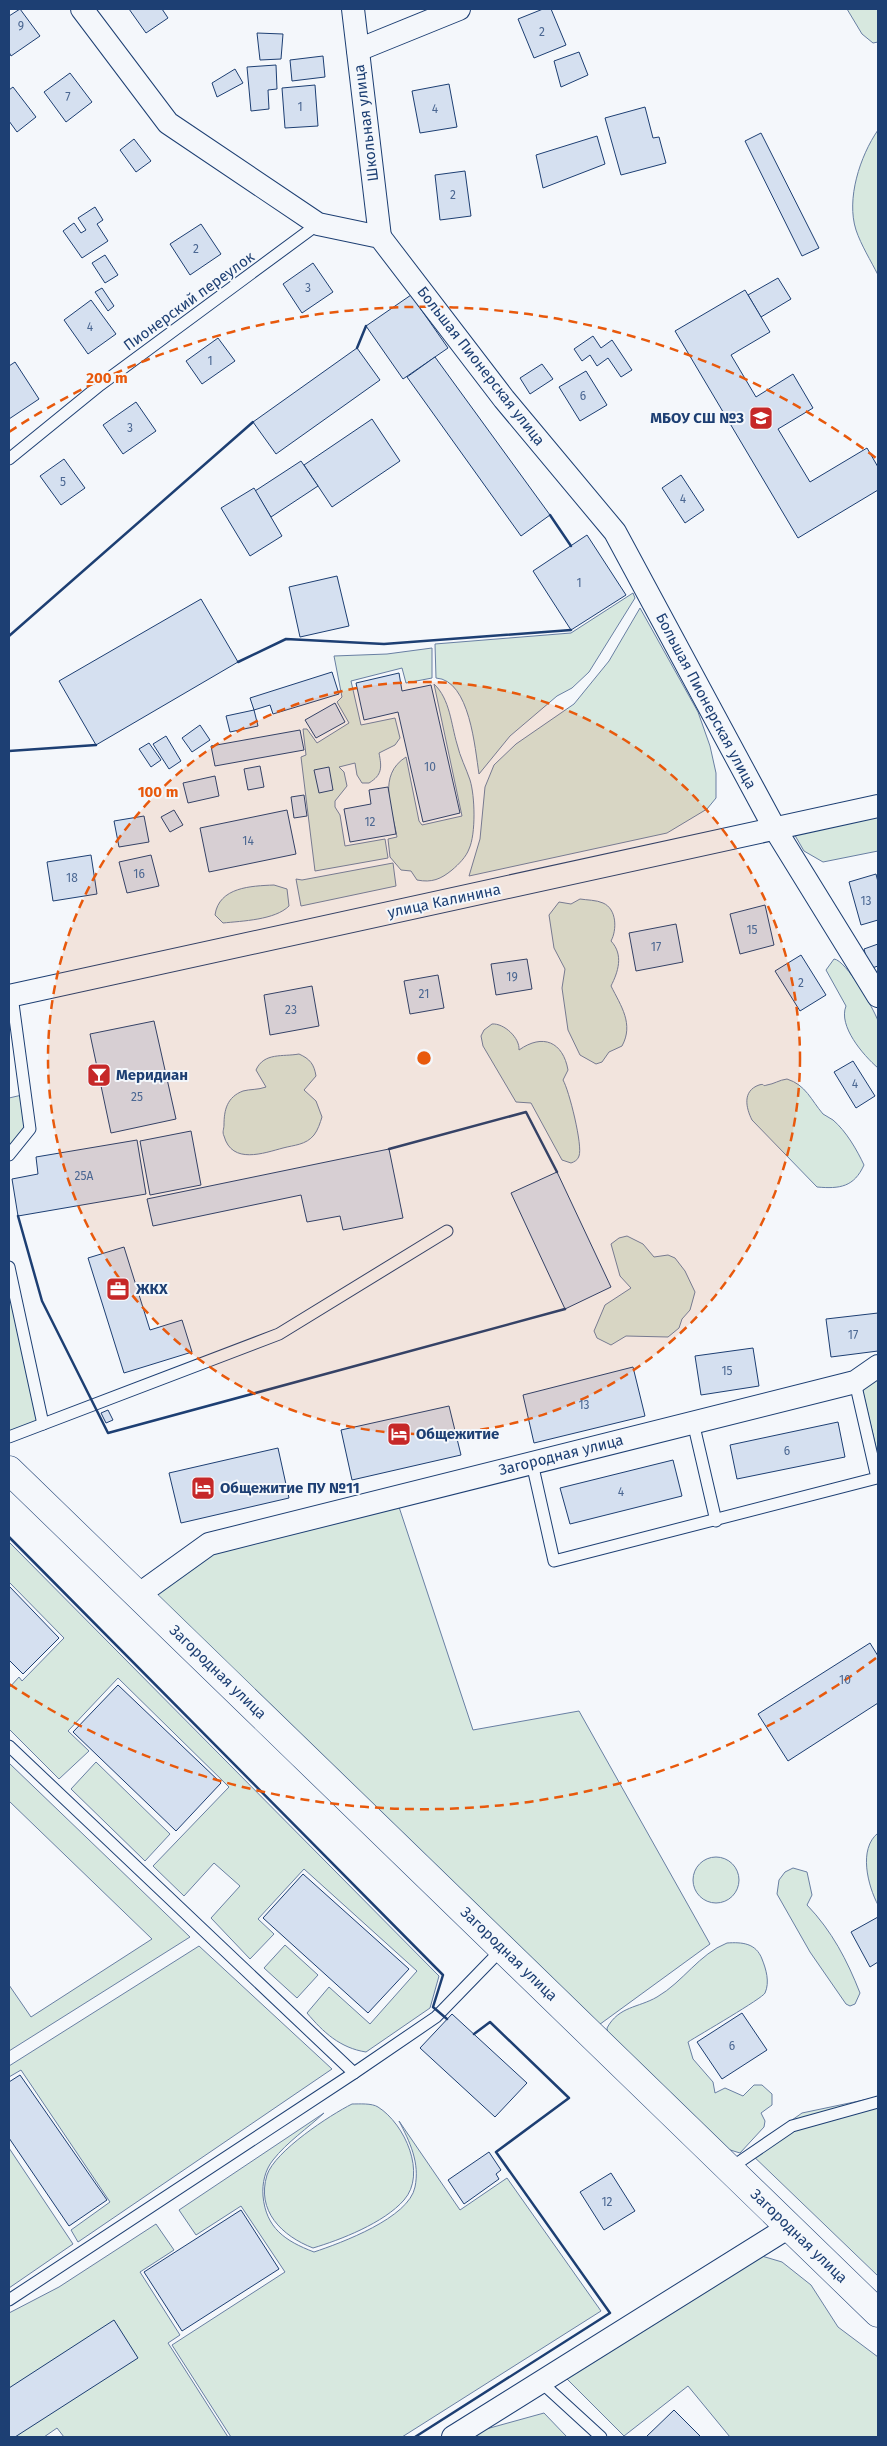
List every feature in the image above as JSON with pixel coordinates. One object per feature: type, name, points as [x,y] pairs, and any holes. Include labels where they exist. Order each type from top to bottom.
[{"type":"highway","name":"Загородная улица","points":[[9,1470],[878,2313]]},
{"type":"street","points":[[82,9],[168,123],[318,224],[380,238]]},
{"type":"street","name":"Школьная улица","points":[[353,9],[380,238]]},
{"type":"street","points":[[358,50],[459,9]]},
{"type":"street","name":"Большая Пионерская улица","points":[[380,238],[504,399],[615,532],[775,829],[878,996]]},
{"type":"street","name":"улица Калинина","points":[[11,996],[878,806]]},
{"type":"street","name":"Загородная улица","points":[[138,1595],[209,1544],[854,1382],[878,1366]]},
{"type":"street","points":[[452,2437],[542,2383],[674,2297],[789,2227]]},
{"type":"lane","name":"Пионерский переулок","points":[[9,459],[100,385],[318,224]]},
{"type":"lane","points":[[9,1155],[30,1129],[11,996]]},
{"type":"lane","points":[[9,1437],[279,1334],[446,1231]]},
{"type":"lane","points":[[9,1267],[43,1424]]},
{"type":"lane","points":[[532,1462],[554,1561],[716,1521],[877,1478],[854,1382]]},
{"type":"lane","points":[[693,1422],[716,1521]]},
{"type":"lane","points":[[9,1746],[354,2073]]},
{"type":"lane","points":[[9,2300],[436,2017],[503,1948]]},
{"type":"lane","points":[[729,2169],[792,2126],[878,2102]]},
{"type":"lane","points":[[542,2383],[601,2437]]},
{"type":"shaded area","points":[[847,9],[878,9],[878,42],[873,43],[862,34]]},
{"type":"shaded area","points":[[878,130],[878,275],[856,230],[853,218],[853,205],[856,178],[860,165],[871,140]]},
{"type":"shaded area","points":[[633,593],[635,598],[589,672],[572,688],[557,696],[510,736],[479,774],[473,733],[463,703],[457,690],[447,682],[436,678],[435,644],[571,633]]},
{"type":"shaded area","points":[[640,608],[698,712],[710,746],[716,773],[716,798],[707,809],[667,833],[469,876],[480,839],[485,787],[494,765],[516,744],[574,704],[609,661]]},
{"type":"shaded area","points":[[432,648],[432,678],[406,683],[402,668],[351,681],[361,725],[395,718],[400,738],[395,745],[379,753],[381,763],[379,774],[369,783],[362,783],[357,775],[355,763],[339,767],[344,772],[347,786],[335,801],[335,807],[340,815],[345,846],[385,839],[388,858],[315,871],[301,757],[306,755],[303,729],[307,729],[317,743],[349,723],[337,702],[342,697],[334,656],[387,654]]},
{"type":"shaded area","points":[[434,684],[447,704],[458,749],[472,787],[474,825],[469,849],[460,863],[440,878],[432,881],[422,881],[417,880],[411,871],[401,870],[390,857],[388,839],[397,837],[390,804],[389,783],[397,764],[406,757],[419,821],[422,825],[462,816]]},
{"type":"shaded area","points":[[878,810],[878,851],[823,862],[804,851],[793,832]]},
{"type":"shaded area","points":[[393,863],[396,886],[301,906],[296,879],[302,880]]},
{"type":"shaded area","points":[[274,885],[287,889],[289,906],[283,911],[258,919],[223,923],[215,915],[218,906],[229,893],[256,886]]},
{"type":"shaded area","points":[[580,899],[603,903],[608,906],[615,920],[611,941],[619,958],[616,975],[611,986],[625,1015],[627,1030],[622,1046],[609,1052],[602,1062],[596,1064],[580,1055],[568,1030],[562,988],[565,969],[554,948],[549,915],[559,902],[571,904]]},
{"type":"shaded area","points":[[834,959],[839,961],[852,976],[878,1021],[880,1038],[878,1068],[859,1048],[849,1031],[844,1014],[846,1006],[826,970]]},
{"type":"shaded area","points":[[492,1024],[497,1024],[510,1032],[519,1045],[519,1050],[536,1042],[544,1041],[557,1047],[562,1053],[568,1070],[563,1080],[572,1106],[579,1141],[579,1156],[575,1161],[571,1163],[562,1160],[531,1103],[516,1102],[483,1046],[481,1036],[484,1030]]},
{"type":"shaded area","points":[[299,1054],[311,1062],[316,1076],[304,1090],[316,1101],[322,1117],[315,1133],[304,1143],[258,1154],[241,1154],[234,1151],[228,1145],[223,1133],[225,1114],[230,1100],[243,1091],[266,1087],[256,1070],[264,1060],[274,1056]]},
{"type":"shaded area","points":[[787,1079],[804,1089],[823,1114],[833,1120],[855,1147],[864,1165],[856,1178],[851,1182],[833,1188],[817,1187],[752,1120],[747,1105],[750,1091],[762,1084],[764,1086]]},
{"type":"shaded area","points":[[22,1095],[26,1127],[9,1148],[9,1098]]},
{"type":"shaded area","points":[[627,1236],[643,1244],[654,1257],[668,1255],[675,1258],[685,1271],[695,1292],[690,1310],[682,1319],[679,1328],[668,1337],[626,1336],[611,1345],[597,1338],[594,1331],[605,1305],[631,1288],[620,1276],[611,1244],[619,1238]]},
{"type":"shaded area","points":[[9,1284],[38,1421],[9,1432]]},
{"type":"shaded area","points":[[878,1373],[878,1456],[861,1384]]},
{"type":"shaded area","points":[[398,1504],[473,1730],[579,1711],[710,1944],[592,2030],[146,1597],[211,1549]]},
{"type":"shaded area","points":[[9,1542],[439,1976],[430,2008],[366,2052],[340,2043],[319,2027],[307,2013],[329,1987],[370,2024],[417,1971],[304,1869],[258,1919],[274,1934],[250,1959],[211,1918],[240,1886],[214,1863],[184,1896],[153,1866],[229,1787],[118,1678],[68,1731],[89,1751],[59,1779],[9,1729],[9,1688],[19,1677],[22,1681],[64,1638],[9,1582]]},
{"type":"shaded area","points":[[96,1762],[170,1834],[145,1861],[71,1789]]},
{"type":"shaded area","points":[[9,1763],[190,1937],[9,2051],[9,1985],[31,2017],[152,1939],[9,1801]]},
{"type":"shaded area","points":[[878,1833],[878,1905],[868,1878],[867,1858],[868,1848]]},
{"type":"shaded area","points":[[716,1857],[729,1861],[735,1867],[739,1880],[735,1893],[729,1899],[716,1903],[703,1899],[697,1893],[693,1880],[697,1867],[703,1861]]},
{"type":"shaded area","points":[[793,1868],[807,1872],[812,1895],[807,1905],[824,1925],[850,1969],[860,1993],[855,2004],[850,2006],[846,2004],[810,1952],[777,1894],[779,1880],[785,1872]]},
{"type":"shaded area","points":[[727,1943],[748,1945],[756,1950],[767,1976],[765,1993],[743,2009],[688,2042],[693,2059],[713,2082],[715,2093],[725,2088],[743,2096],[754,2085],[762,2085],[772,2094],[772,2105],[761,2113],[765,2121],[764,2127],[740,2153],[727,2149],[608,2036],[607,2028],[617,2015],[657,1997],[675,1984],[708,1954]]},
{"type":"shaded area","points":[[285,1945],[318,1975],[297,1998],[264,1968]]},
{"type":"shaded area","points":[[199,1946],[332,2069],[78,2242],[71,2230],[110,2202],[21,2070],[9,2077],[9,2066]]},
{"type":"shaded area","points":[[878,2097],[878,2276],[748,2151],[802,2113]]},
{"type":"shaded area","points":[[352,2104],[378,2107],[397,2125],[410,2150],[413,2164],[411,2189],[404,2200],[374,2223],[361,2230],[313,2248],[291,2237],[274,2220],[265,2200],[267,2175],[281,2155],[292,2145],[331,2116]]},
{"type":"shaded area","points":[[324,2113],[279,2153],[270,2164],[265,2177],[263,2196],[268,2217],[286,2238],[314,2252],[372,2228],[388,2219],[400,2209],[410,2198],[415,2187],[416,2170],[413,2153],[399,2121],[460,2210],[507,2178],[601,2311],[402,2437],[231,2437],[172,2345],[285,2272],[241,2206],[196,2235],[179,2210]]},
{"type":"shaded area","points":[[9,2148],[73,2244],[9,2288]]},
{"type":"shaded area","points":[[156,2224],[174,2250],[140,2272],[180,2335],[168,2343],[228,2437],[64,2437],[57,2428],[44,2437],[9,2437],[9,2313],[59,2287]]},
{"type":"shaded area","points":[[755,2254],[782,2262],[811,2285],[838,2327],[878,2357],[878,2437],[730,2437],[688,2386],[624,2436],[567,2379],[631,2328]]},
{"type":"shaded area","points":[[544,2413],[567,2437],[470,2437],[479,2431]]},
{"type":"building","points":[[20,9],[40,36],[11,56],[9,52],[9,16]]},
{"type":"building","points":[[129,9],[162,9],[168,18],[146,33]]},
{"type":"building","points":[[543,9],[551,9],[566,45],[534,58],[518,19]]},
{"type":"building","points":[[257,33],[283,34],[281,59],[260,60]]},
{"type":"building","points":[[579,52],[588,75],[561,87],[554,61]]},
{"type":"building","points":[[323,56],[325,77],[292,81],[290,60]]},
{"type":"building","points":[[276,65],[277,89],[268,90],[269,109],[251,111],[247,67]]},
{"type":"building","points":[[235,69],[243,83],[217,97],[212,83]]},
{"type":"building","points":[[70,73],[92,102],[66,122],[44,92]]},
{"type":"building","points":[[449,84],[457,127],[420,133],[412,91]]},
{"type":"building","points":[[315,85],[318,126],[285,128],[282,88]]},
{"type":"building","points":[[13,87],[36,117],[17,132],[9,121],[9,90]]},
{"type":"building","points":[[645,107],[653,138],[659,137],[666,163],[621,175],[605,118]]},
{"type":"building","points":[[761,133],[819,248],[802,256],[745,141]]},
{"type":"building","points":[[597,136],[605,164],[543,188],[536,155]]},
{"type":"building","points":[[134,139],[151,161],[136,172],[120,150]]},
{"type":"building","points":[[465,171],[471,216],[440,220],[435,175]]},
{"type":"building","points":[[95,207],[103,220],[97,224],[108,241],[82,258],[63,231],[74,223],[81,233],[86,230],[78,218]]},
{"type":"building","points":[[201,224],[221,254],[190,275],[170,244]]},
{"type":"building","points":[[105,255],[118,275],[105,283],[92,263]]},
{"type":"building","points":[[313,263],[333,292],[302,313],[283,284]]},
{"type":"building","points":[[778,278],[791,299],[761,317],[748,295]]},
{"type":"building","points":[[102,288],[114,306],[108,311],[95,292]]},
{"type":"building","name":"МБОУ СШ №3","points":[[745,290],[770,332],[731,355],[756,397],[793,374],[813,408],[778,429],[810,482],[867,448],[878,467],[878,490],[798,538],[675,331]]},
{"type":"building","points":[[411,295],[448,348],[403,379],[366,326]]},
{"type":"building","points":[[91,300],[116,334],[88,354],[64,320]]},
{"type":"building","points":[[593,336],[601,348],[612,340],[632,370],[621,377],[608,358],[597,366],[590,355],[582,361],[574,349]]},
{"type":"building","points":[[218,338],[235,361],[202,384],[186,361]]},
{"type":"building","points":[[357,348],[380,380],[276,454],[253,422]]},
{"type":"building","points":[[435,357],[550,515],[521,536],[407,377]]},
{"type":"building","points":[[15,362],[39,399],[9,419],[9,366]]},
{"type":"building","points":[[542,364],[553,379],[530,394],[520,378]]},
{"type":"building","points":[[586,371],[607,405],[580,421],[559,387]]},
{"type":"building","points":[[136,402],[156,431],[123,454],[103,425]]},
{"type":"building","points":[[372,419],[400,461],[332,507],[304,465]]},
{"type":"building","points":[[64,459],[85,488],[61,505],[40,476]]},
{"type":"building","points":[[301,461],[318,486],[271,517],[255,491]]},
{"type":"building","points":[[681,475],[704,510],[685,523],[662,488]]},
{"type":"building","points":[[254,488],[282,536],[250,556],[221,508]]},
{"type":"building","points":[[587,535],[626,595],[571,630],[533,571]]},
{"type":"building","points":[[337,576],[349,626],[300,637],[289,587]]},
{"type":"building","points":[[201,599],[238,662],[96,745],[59,681]]},
{"type":"building","points":[[332,672],[339,694],[273,714],[270,705],[254,710],[250,698]]},
{"type":"building","points":[[399,673],[402,691],[431,685],[460,813],[423,822],[398,712],[364,720],[356,683]]},
{"type":"building","points":[[335,703],[345,722],[316,738],[305,720]]},
{"type":"building","points":[[254,710],[258,726],[230,732],[226,716]]},
{"type":"building","points":[[200,725],[210,740],[192,752],[182,738]]},
{"type":"building","points":[[300,730],[304,750],[215,766],[211,746]]},
{"type":"building","points":[[166,736],[181,761],[169,769],[153,744]]},
{"type":"building","points":[[149,743],[161,760],[151,767],[139,749]]},
{"type":"building","points":[[260,766],[264,787],[248,790],[244,769]]},
{"type":"building","points":[[329,767],[333,790],[319,793],[314,770]]},
{"type":"building","points":[[215,776],[219,796],[188,803],[183,783]]},
{"type":"building","points":[[388,787],[396,834],[350,842],[344,809],[371,804],[369,790]]},
{"type":"building","points":[[304,795],[307,816],[294,818],[291,797]]},
{"type":"building","points":[[174,810],[183,825],[170,832],[161,817]]},
{"type":"building","points":[[287,810],[296,854],[209,872],[200,828]]},
{"type":"building","points":[[144,816],[149,842],[119,847],[114,821]]},
{"type":"building","points":[[91,855],[97,894],[53,901],[47,862]]},
{"type":"building","points":[[151,855],[159,886],[127,893],[119,862]]},
{"type":"building","points":[[876,874],[878,882],[878,920],[861,925],[849,882]]},
{"type":"building","points":[[765,905],[774,945],[740,954],[730,914]]},
{"type":"building","points":[[676,924],[683,962],[636,971],[629,933]]},
{"type":"building","points":[[878,944],[878,966],[869,969],[864,949]]},
{"type":"building","points":[[801,955],[826,995],[800,1011],[775,971]]},
{"type":"building","points":[[527,959],[532,989],[496,995],[491,964]]},
{"type":"building","points":[[438,975],[444,1008],[410,1014],[404,981]]},
{"type":"building","points":[[312,986],[319,1026],[270,1035],[264,995]]},
{"type":"building","points":[[154,1021],[176,1119],[111,1133],[90,1034]]},
{"type":"building","points":[[853,1061],[875,1096],[856,1108],[834,1072]]},
{"type":"building","points":[[191,1131],[201,1185],[150,1195],[140,1141]]},
{"type":"building","points":[[137,1140],[146,1194],[18,1216],[12,1179],[38,1174],[36,1157]]},
{"type":"building","points":[[389,1149],[403,1218],[343,1230],[340,1216],[307,1222],[301,1195],[153,1226],[147,1199]]},
{"type":"building","points":[[557,1172],[611,1287],[565,1309],[511,1193]]},
{"type":"building","name":"ЖКХ","points":[[124,1247],[150,1330],[182,1320],[192,1352],[124,1373],[88,1258]]},
{"type":"building","points":[[878,1313],[878,1351],[831,1357],[826,1319]]},
{"type":"building","points":[[753,1348],[759,1386],[701,1395],[695,1356]]},
{"type":"building","points":[[633,1367],[645,1416],[534,1443],[523,1395]]},
{"type":"building","points":[[449,1406],[461,1455],[352,1480],[341,1430]]},
{"type":"building","points":[[108,1410],[113,1420],[106,1423],[101,1413]]},
{"type":"building","points":[[838,1422],[845,1457],[737,1479],[730,1445]]},
{"type":"building","points":[[278,1448],[289,1498],[181,1523],[169,1473]]},
{"type":"building","points":[[673,1460],[682,1496],[570,1524],[560,1488]]},
{"type":"building","points":[[9,1586],[59,1638],[23,1674],[9,1660]]},
{"type":"building","points":[[870,1643],[878,1656],[878,1703],[788,1761],[758,1714]]},
{"type":"building","points":[[118,1685],[221,1783],[176,1831],[73,1732]]},
{"type":"building","points":[[303,1874],[409,1969],[368,2013],[263,1918]]},
{"type":"building","points":[[878,1917],[878,1962],[870,1967],[851,1932]]},
{"type":"building","points":[[742,2013],[767,2050],[722,2079],[697,2042]]},
{"type":"building","points":[[452,2014],[527,2083],[495,2117],[420,2048]]},
{"type":"building","points":[[20,2075],[107,2200],[69,2226],[9,2138],[9,2082]]},
{"type":"building","points":[[489,2152],[501,2170],[496,2174],[499,2179],[464,2204],[448,2180]]},
{"type":"building","points":[[611,2173],[635,2211],[604,2230],[580,2192]]},
{"type":"building","points":[[241,2210],[279,2269],[182,2331],[144,2272]]},
{"type":"building","points":[[114,2320],[138,2358],[15,2437],[9,2437],[9,2388]]},
{"type":"building","points":[[674,2410],[701,2437],[646,2437]]},
{"type":"wall","points":[[357,348],[366,326]]},
{"type":"wall","points":[[9,636],[253,422]]},
{"type":"wall","points":[[550,515],[571,546]]},
{"type":"wall","points":[[238,662],[286,639],[384,644],[571,630]]},
{"type":"wall","points":[[9,751],[96,745]]},
{"type":"wall","points":[[389,1149],[526,1112],[557,1172]]},
{"type":"wall","points":[[18,1216],[42,1301],[108,1433],[565,1309]]},
{"type":"wall","points":[[9,1537],[443,1975],[433,2007],[447,2019]]},
{"type":"wall","points":[[415,2437],[610,2313],[496,2152],[569,2098],[490,2022],[474,2034]]},
{"type":"place","name":"МБОУ СШ №3","points":[[761,418]]},
{"type":"place","name":"Меридиан","points":[[99,1075]]},
{"type":"place","name":"ЖКХ","points":[[118,1289]]},
{"type":"place","name":"Общежитие","points":[[399,1434]]},
{"type":"place","name":"Общежитие ПУ №11","points":[[203,1488]]}]
